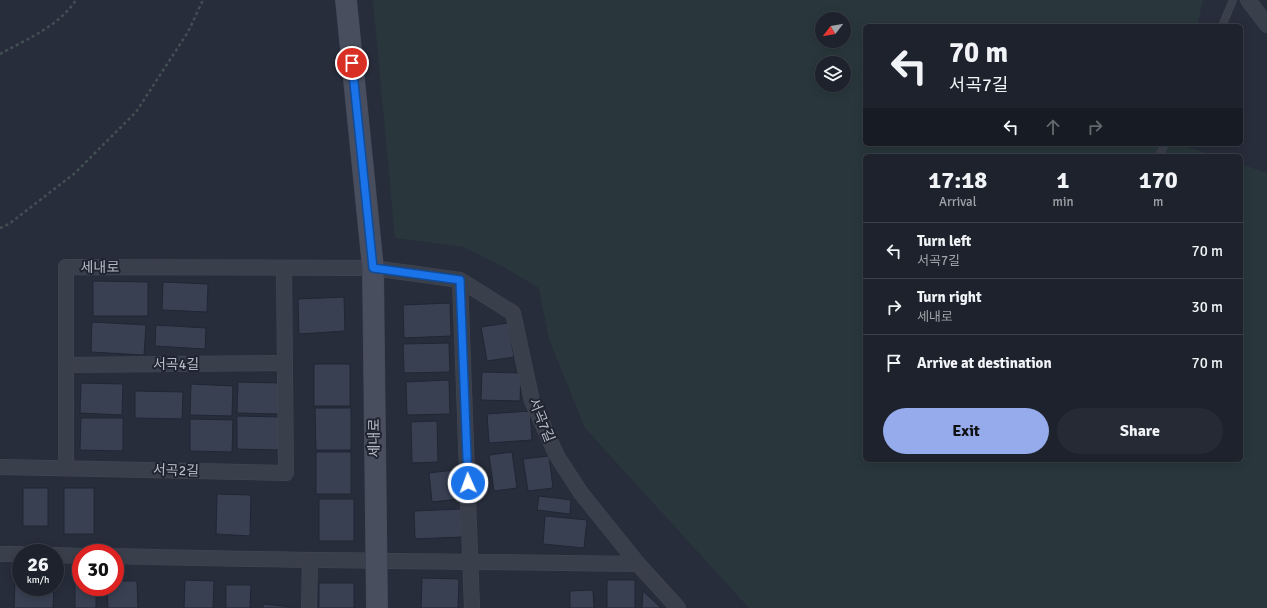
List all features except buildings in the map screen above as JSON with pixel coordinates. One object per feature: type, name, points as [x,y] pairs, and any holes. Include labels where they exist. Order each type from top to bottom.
[{"type":"street","name":"세내로","points":[[346,0],[373,268],[375,560],[377,608]]},
{"type":"street","points":[[1248,0],[1267,26]]},
{"type":"street","name":"세내로","points":[[66,364],[66,267],[373,268]]},
{"type":"street","points":[[284,268],[285,363]]},
{"type":"street","name":"서곡7길","points":[[373,268],[460,280],[514,313],[532,402],[557,456],[581,493],[638,564],[678,608]]},
{"type":"street","points":[[460,280],[472,608]]},
{"type":"street","name":"서곡4길","points":[[66,364],[285,363]]},
{"type":"street","name":"서곡2길","points":[[0,467],[66,467],[286,473],[285,363]]},
{"type":"street","points":[[66,364],[66,467]]},
{"type":"street","points":[[0,554],[12,554]]},
{"type":"street","points":[[124,556],[310,561],[375,560],[638,564]]},
{"type":"street","points":[[309,608],[310,561]]},
{"type":"lane","points":[[1223,24],[1233,0]]},
{"type":"path","points":[[0,54],[43,31],[68,12],[76,0]]},
{"type":"path","points":[[0,228],[9,224],[75,173],[136,112],[188,32],[204,0]]},
{"type":"shaded area","points":[[373,0],[1203,0],[1197,24],[863,24],[863,146],[1184,146],[1209,154],[863,154],[863,462],[1243,462],[1243,165],[1267,173],[1267,608],[749,608],[585,428],[549,339],[539,288],[502,266],[464,247],[395,238]]},
{"type":"route","points":[[352,63],[373,268],[460,280],[468,483]]}]
